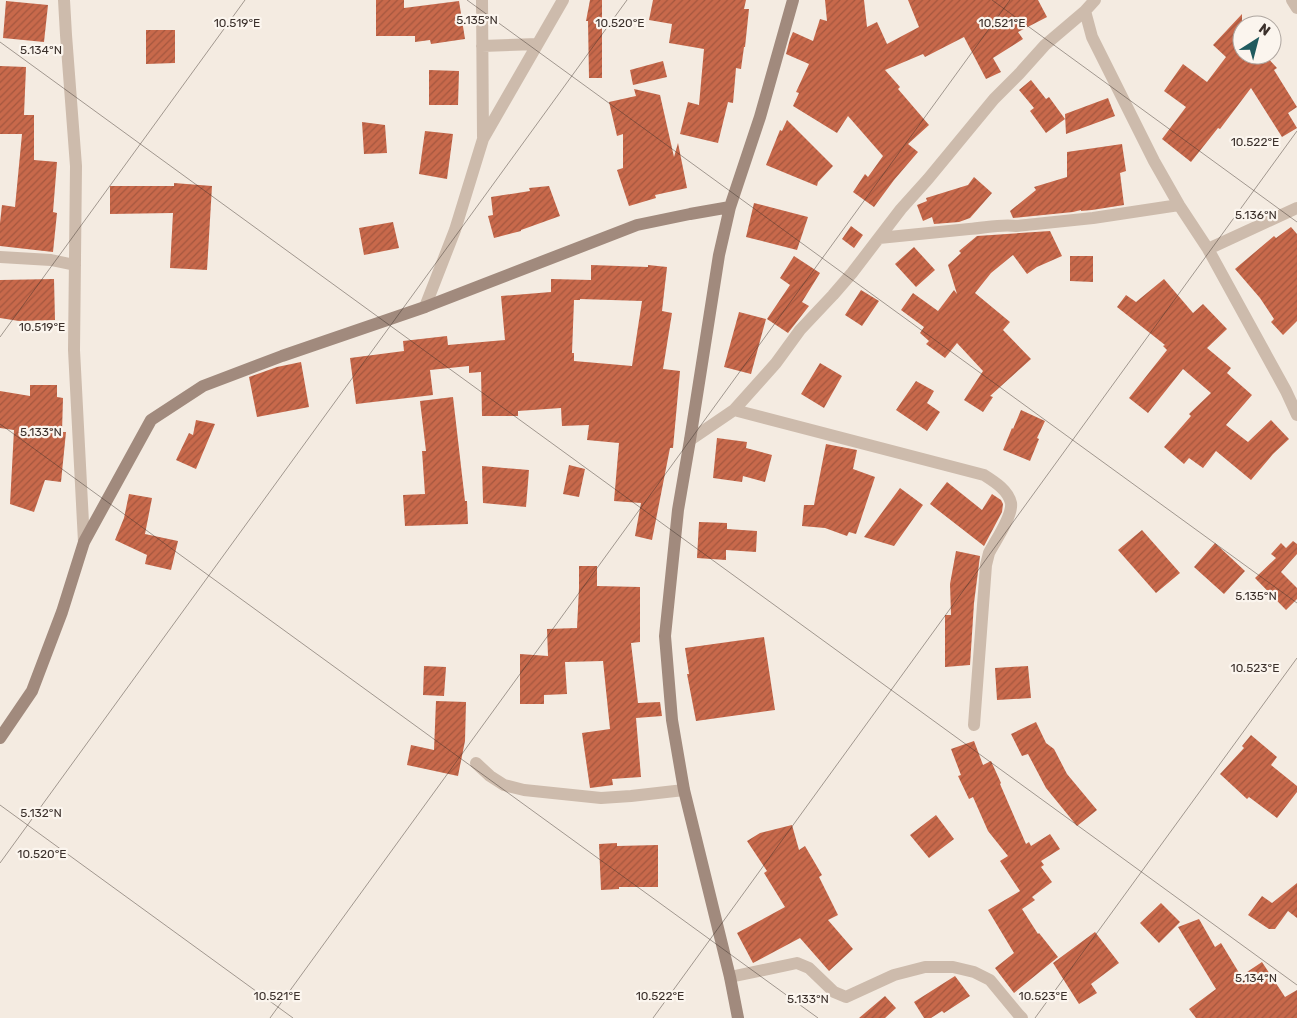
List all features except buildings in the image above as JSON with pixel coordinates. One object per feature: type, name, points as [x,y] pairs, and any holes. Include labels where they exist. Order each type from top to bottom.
[{"type":"street","points":[[64,0],[76,166],[74,350],[84,542]]},
{"type":"street","points":[[482,0],[483,139]]},
{"type":"street","points":[[425,307],[456,230],[483,139],[563,0]]},
{"type":"street","points":[[738,1018],[730,977],[684,790],[672,720],[666,636],[678,510],[719,255],[730,208],[760,118],[793,0]]},
{"type":"street","points":[[690,440],[734,410],[776,364],[800,330],[833,295],[901,209],[994,99],[1045,45],[1095,0]]},
{"type":"street","points":[[1292,0],[1297,8]]},
{"type":"street","points":[[1085,11],[1092,38],[1130,114],[1179,205],[1208,249],[1286,391],[1297,415]]},
{"type":"street","points":[[482,46],[537,44]]},
{"type":"street","points":[[879,238],[991,226],[1016,226],[1093,218],[1179,205]]},
{"type":"street","points":[[0,738],[32,691],[62,612],[84,542],[151,420],[203,386],[282,356],[425,307],[637,225],[730,208]]},
{"type":"street","points":[[1208,249],[1297,208]]},
{"type":"street","points":[[0,257],[51,260],[75,265]]},
{"type":"street","points":[[734,410],[984,475],[1001,486],[1011,503],[1011,511],[989,554],[986,565],[974,725]]},
{"type":"street","points":[[476,763],[490,776],[504,785],[524,790],[601,798],[684,790]]},
{"type":"street","points":[[730,977],[798,964],[809,968],[834,992],[846,997],[894,974],[925,967],[953,967],[974,972],[990,980],[1022,1018]]}]
